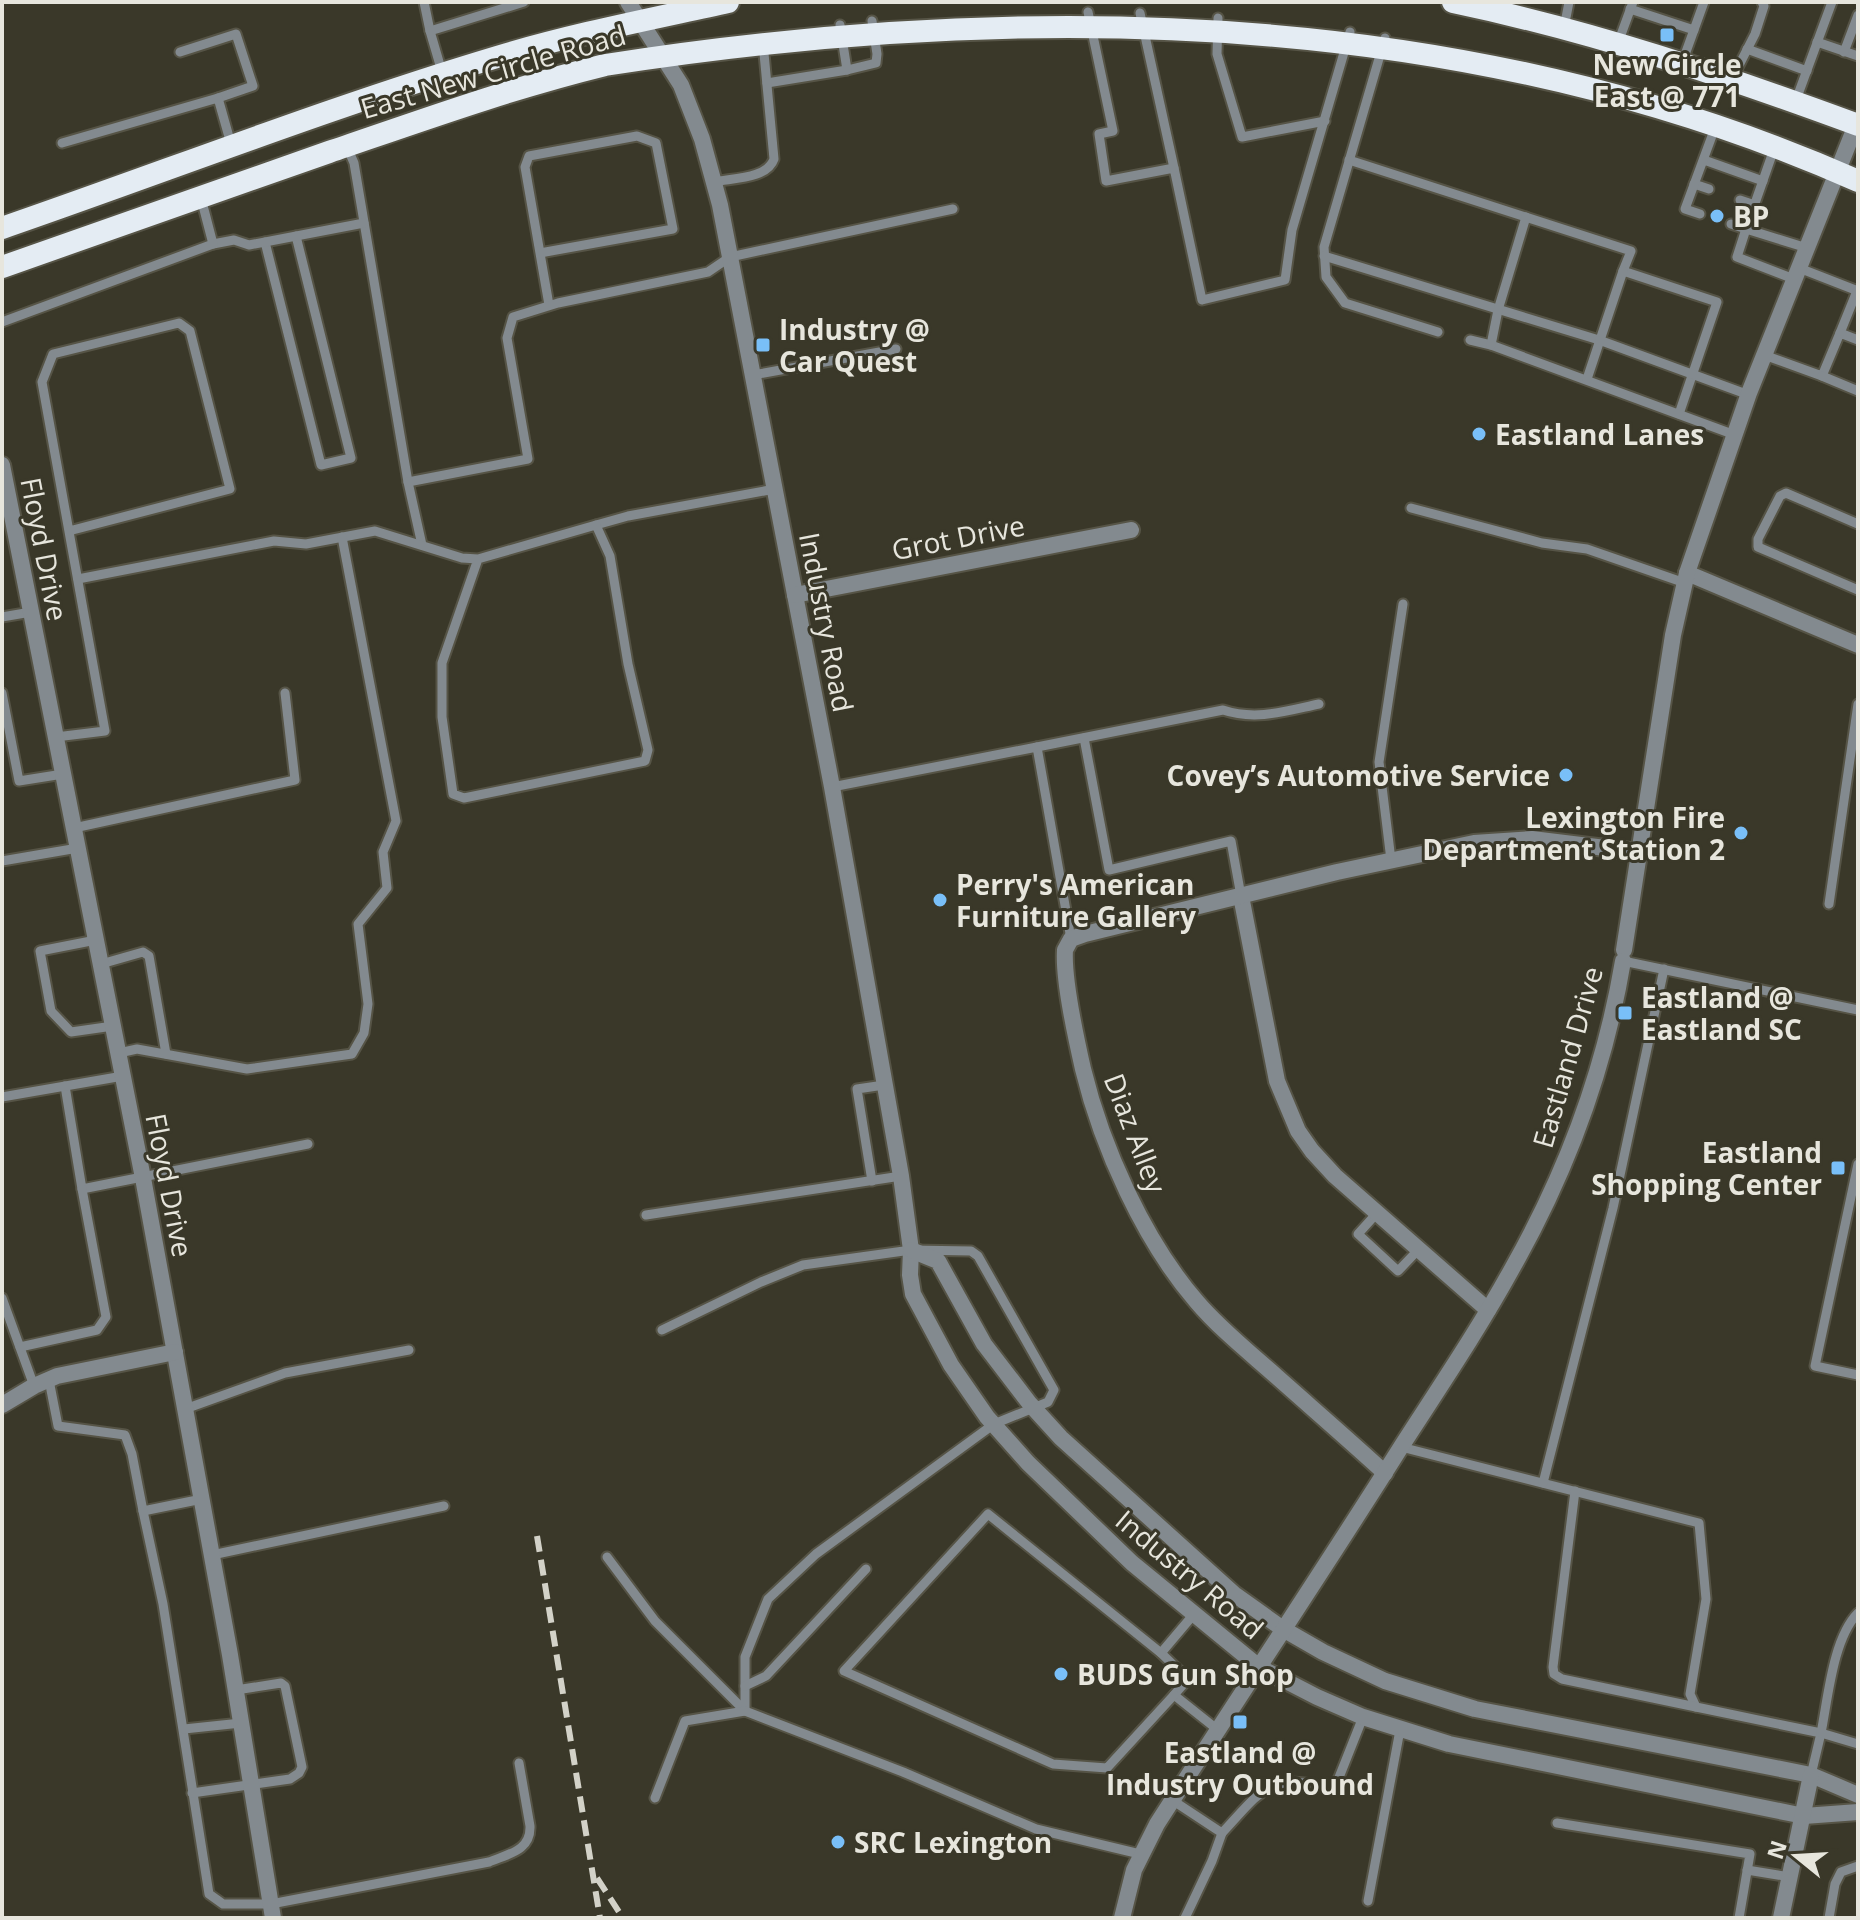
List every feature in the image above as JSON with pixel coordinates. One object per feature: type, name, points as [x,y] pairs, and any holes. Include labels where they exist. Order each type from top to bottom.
[{"type":"highway","name":"East New Circle Road","points":[[2,228],[634,11],[728,2]]},
{"type":"highway","points":[[1453,2],[1494,6],[1618,43],[1857,123]]},
{"type":"highway","name":"East New Circle Road","points":[[2,267],[347,146],[520,89],[606,65],[718,42],[840,25],[1005,11],[1140,13],[1218,18],[1350,32],[1464,53],[1611,90],[1716,125],[1858,181]]},
{"type":"street","name":"Industry Road","points":[[634,11],[692,108],[714,182],[832,787],[901,1176],[911,1250],[913,1294],[951,1365],[994,1424],[1028,1463],[1132,1563],[1259,1667],[1317,1697],[1363,1717],[1449,1744],[1804,1816],[1858,1812]]},
{"type":"street","name":"Eastland Drive","points":[[1122,1918],[1140,1854],[1488,1310],[1549,1198],[1571,1146],[1605,1040],[1623,955],[1673,635],[1686,578],[1764,355],[1857,123]]},
{"type":"street","name":"Floyd Drive","points":[[2,465],[143,1178],[236,1690],[272,1911]]},
{"type":"street","name":"Grot Drive","points":[[795,595],[1131,530]]},
{"type":"street","points":[[1686,578],[1858,645]]},
{"type":"street","points":[[1071,939],[1391,860],[1504,839],[1567,842],[1638,852]]},
{"type":"street","points":[[1241,896],[1277,1081],[1312,1151],[1335,1176],[1488,1310]]},
{"type":"street","name":"Diaz Alley","points":[[1071,939],[1064,957],[1077,1044],[1088,1089],[1113,1164],[1143,1220],[1197,1302],[1236,1341],[1385,1473]]},
{"type":"street","name":"Industry Road","points":[[911,1250],[938,1261],[984,1344],[1061,1438],[1222,1583],[1283,1629],[1356,1669],[1436,1699],[1811,1775],[1858,1795]]},
{"type":"street","points":[[2,1405],[41,1383],[175,1352]]},
{"type":"street","points":[[1781,1918],[1811,1775]]},
{"type":"lane","points":[[424,2],[443,75]]},
{"type":"lane","points":[[430,31],[524,2]]},
{"type":"lane","points":[[1564,28],[1569,2]]},
{"type":"lane","points":[[1682,64],[1704,2]]},
{"type":"lane","points":[[1732,79],[1759,20],[1764,6],[1762,2]]},
{"type":"lane","points":[[1795,102],[1832,2]]},
{"type":"lane","points":[[1618,43],[1632,6],[1694,30]]},
{"type":"lane","points":[[1088,12],[1113,131],[1099,134],[1106,181],[1174,168]]},
{"type":"lane","points":[[1140,13],[1202,300],[1285,280],[1292,230],[1350,32]]},
{"type":"lane","points":[[1844,52],[1858,15]]},
{"type":"lane","points":[[1218,18],[1217,54],[1242,137],[1325,121]]},
{"type":"lane","points":[[767,83],[876,63],[872,21]]},
{"type":"lane","points":[[840,25],[847,70]]},
{"type":"lane","points":[[62,143],[253,86],[236,34],[180,52]]},
{"type":"lane","points":[[714,182],[760,173],[771,166],[774,159],[762,36]]},
{"type":"lane","points":[[1385,38],[1324,247],[1326,277],[1345,303],[1438,332]]},
{"type":"lane","points":[[1817,42],[1858,56]]},
{"type":"lane","points":[[1747,49],[1807,71]]},
{"type":"lane","points":[[218,98],[231,148]]},
{"type":"lane","points":[[1700,214],[1685,209],[1716,125]]},
{"type":"lane","points":[[540,253],[673,229],[656,143],[637,136],[529,156],[525,167],[549,305]]},
{"type":"lane","points":[[347,146],[354,163],[408,482],[422,545]]},
{"type":"lane","points":[[1774,148],[1737,257],[1858,291],[1822,376]]},
{"type":"lane","points":[[1349,160],[1631,251],[1587,379]]},
{"type":"lane","points":[[1704,160],[1763,181]]},
{"type":"lane","points":[[1694,184],[1709,189]]},
{"type":"lane","points":[[201,197],[213,244]]},
{"type":"lane","points":[[1740,200],[1755,205]]},
{"type":"lane","points":[[408,482],[528,459],[507,338],[513,317],[549,305],[708,272],[730,257],[953,209]]},
{"type":"lane","points":[[1491,345],[1498,310],[1526,217]]},
{"type":"lane","points":[[2,322],[213,244],[234,240],[249,245],[364,223]]},
{"type":"lane","points":[[1731,224],[1807,248]]},
{"type":"lane","points":[[265,242],[321,465],[351,458],[296,236]]},
{"type":"lane","points":[[1324,256],[1599,340],[1749,395]]},
{"type":"lane","points":[[1623,271],[1717,302],[1679,414]]},
{"type":"lane","points":[[56,737],[105,731],[42,382],[53,354],[179,323],[190,331],[230,489],[69,531]]},
{"type":"lane","points":[[1840,333],[1858,340]]},
{"type":"lane","points":[[1470,340],[1587,379],[1735,435]]},
{"type":"lane","points":[[753,375],[896,349]]},
{"type":"lane","points":[[1764,355],[1858,391]]},
{"type":"lane","points":[[78,579],[274,541],[306,544],[375,531],[462,558],[478,559],[628,516],[775,489]]},
{"type":"lane","points":[[1858,524],[1786,493],[1780,496],[1758,539],[1758,547],[1858,590]]},
{"type":"lane","points":[[1411,508],[1542,543],[1587,549],[1686,578]]},
{"type":"lane","points":[[478,559],[442,663],[442,717],[453,794],[464,798],[645,761],[648,750],[628,664],[610,556],[596,525]]},
{"type":"lane","points":[[119,1053],[137,1049],[247,1069],[352,1054],[364,1033],[368,1004],[358,924],[387,888],[383,852],[396,821],[342,537]]},
{"type":"lane","points":[[1391,860],[1379,762],[1403,604]]},
{"type":"lane","points":[[2,617],[31,612]]},
{"type":"lane","points":[[2,693],[19,781],[63,774]]},
{"type":"lane","points":[[74,828],[295,780],[285,693]]},
{"type":"lane","points":[[832,787],[1223,710],[1240,716],[1259,717],[1319,704]]},
{"type":"lane","points":[[1829,904],[1858,704]]},
{"type":"lane","points":[[1084,738],[1109,870],[1231,841],[1241,896]]},
{"type":"lane","points":[[1037,747],[1071,939]]},
{"type":"lane","points":[[2,861],[78,848]]},
{"type":"lane","points":[[96,940],[40,951],[51,1011],[71,1032],[113,1026]]},
{"type":"lane","points":[[101,964],[143,952],[149,956],[166,1054]]},
{"type":"lane","points":[[1623,955],[1664,969],[1858,1010]]},
{"type":"lane","points":[[1543,1483],[1613,1208],[1664,969]]},
{"type":"lane","points":[[2,1097],[123,1076]]},
{"type":"lane","points":[[872,1181],[857,1089],[884,1085]]},
{"type":"lane","points":[[20,1347],[97,1330],[106,1317],[65,1086]]},
{"type":"lane","points":[[82,1189],[308,1144]]},
{"type":"lane","points":[[1858,1164],[1815,1366],[1858,1375]]},
{"type":"lane","points":[[646,1215],[901,1176]]},
{"type":"lane","points":[[1377,1213],[1358,1234],[1398,1271],[1419,1249]]},
{"type":"lane","points":[[662,1330],[803,1265],[911,1250],[971,1251],[978,1256],[1054,1390],[1048,1402],[994,1424],[816,1554],[768,1599],[745,1657],[745,1711]]},
{"type":"lane","points":[[2,1298],[20,1347],[41,1383],[58,1426],[125,1435],[132,1454],[163,1604],[209,1894],[223,1904],[272,1911],[489,1862],[522,1849],[530,1836],[530,1826],[519,1763]]},
{"type":"lane","points":[[185,1409],[285,1373],[409,1350]]},
{"type":"lane","points":[[1401,1447],[1699,1523],[1706,1599],[1690,1694],[1696,1707]]},
{"type":"lane","points":[[1575,1491],[1554,1674],[1562,1679],[1821,1733],[1858,1744]]},
{"type":"lane","points":[[143,1511],[202,1499]]},
{"type":"lane","points":[[212,1555],[444,1506]]},
{"type":"lane","points":[[988,1514],[1161,1653],[1188,1679],[1174,1695],[1107,1768],[1053,1764],[844,1671],[988,1514]]},
{"type":"lane","points":[[607,1557],[655,1621],[745,1711],[903,1772],[1036,1829],[1140,1854]]},
{"type":"lane","points":[[745,1686],[766,1676],[866,1569]]},
{"type":"lane","points":[[1811,1775],[1841,1641],[1848,1623],[1858,1613]]},
{"type":"lane","points":[[1161,1653],[1194,1614]]},
{"type":"lane","points":[[192,1793],[290,1779],[302,1767],[285,1686],[281,1683],[236,1690]]},
{"type":"lane","points":[[1174,1695],[1218,1730]]},
{"type":"lane","points":[[655,1798],[685,1721],[745,1711]]},
{"type":"lane","points":[[1185,1918],[1222,1833],[1265,1788],[1278,1783],[1304,1781],[1326,1788],[1338,1780],[1363,1717]]},
{"type":"lane","points":[[184,1729],[241,1723]]},
{"type":"lane","points":[[1368,1901],[1400,1730]]},
{"type":"lane","points":[[1172,1800],[1222,1833]]},
{"type":"lane","points":[[1557,1823],[1750,1854],[1739,1918]]},
{"type":"lane","points":[[1829,1918],[1835,1884],[1841,1872],[1858,1866]]},
{"type":"lane","points":[[1747,1870],[1790,1877]]},
{"type":"railway","points":[[537,1536],[600,1918]]},
{"type":"railway","points":[[597,1878],[623,1918]]},
{"type":"place","name":"New Circle East @ 771","points":[[1667,35]]},
{"type":"place","name":"BP","points":[[1717,216]]},
{"type":"place","name":"Industry @ Car Quest","points":[[763,345]]},
{"type":"place","name":"Eastland Lanes","points":[[1479,434]]},
{"type":"place","name":"Covey’s Automotive Service","points":[[1566,775]]},
{"type":"place","name":"Lexington Fire Department Station 2","points":[[1741,833]]},
{"type":"place","name":"Perry's American Furniture Gallery","points":[[940,900]]},
{"type":"place","name":"Eastland @ Eastland SC","points":[[1625,1013]]},
{"type":"place","name":"Eastland Shopping Center","points":[[1838,1168]]},
{"type":"place","name":"BUDS Gun Shop","points":[[1061,1674]]},
{"type":"place","name":"Eastland @ Industry Outbound","points":[[1240,1722]]},
{"type":"place","name":"SRC Lexington","points":[[838,1842]]}]
